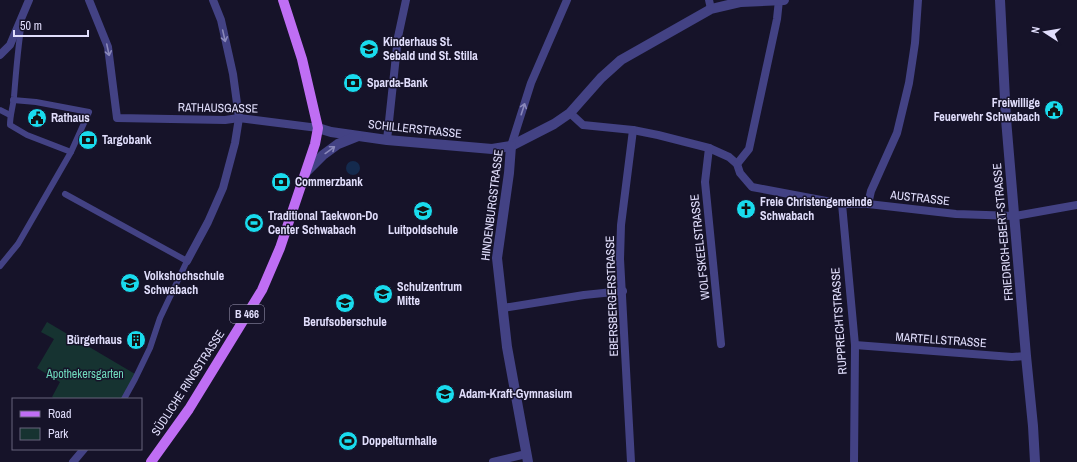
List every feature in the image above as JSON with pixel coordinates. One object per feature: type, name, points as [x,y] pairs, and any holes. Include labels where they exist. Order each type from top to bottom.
[{"type":"main road","name":"SÜDLICHE RINGSTRASSE","points":[[151,462],[189,409],[262,290],[280,248],[315,144],[318,128],[302,59],[282,0]]},
{"type":"street","points":[[0,55],[10,45],[29,0]]},
{"type":"street","name":"RATHAUSGASSE","points":[[90,0],[108,47],[117,118],[225,120],[239,118],[318,128]]},
{"type":"street","points":[[125,398],[136,379],[150,348],[160,318],[187,261],[208,222],[223,188],[235,143],[239,118],[233,74],[221,20],[213,0]]},
{"type":"street","points":[[387,140],[398,37],[406,0]]},
{"type":"street","points":[[511,146],[531,83],[567,0]]},
{"type":"street","points":[[737,164],[749,149],[777,19],[779,0]]},
{"type":"street","name":"HINDENBURGSTRASSE","points":[[527,458],[507,347],[497,258],[509,173],[511,146],[554,124],[570,113],[601,78],[621,60],[710,5],[740,1],[784,0]]},
{"type":"street","points":[[868,204],[871,191],[896,132],[907,90],[915,43],[918,0]]},
{"type":"street","name":"FRIEDRICH-EBERT-STRASSE","points":[[1000,0],[1006,118],[1035,462]]},
{"type":"street","points":[[24,14],[17,56],[10,125],[27,135],[71,152]]},
{"type":"street","points":[[0,266],[18,244],[71,152],[89,112],[36,102],[13,100]]},
{"type":"street","points":[[0,110],[10,115]]},
{"type":"street","name":"AUSTRASSE","points":[[570,113],[583,126],[633,130],[709,148],[729,157],[737,164],[740,173],[752,187],[842,204],[868,204],[956,214],[1015,216],[1077,205]]},
{"type":"street","name":"SCHILLERSTRASSE","points":[[318,128],[331,132],[387,140],[492,149],[511,146]]},
{"type":"street","name":"EBERSBERGERSTRASSE","points":[[631,462],[623,291],[620,259],[621,225],[633,130]]},
{"type":"street","points":[[306,172],[338,144],[358,136]]},
{"type":"street","name":"WOLFSKEELSTRASSE","points":[[709,148],[705,182],[721,344]]},
{"type":"street","points":[[65,194],[187,261]]},
{"type":"street","name":"RUPPRECHTSTRASSE","points":[[842,204],[855,345],[854,462]]},
{"type":"street","points":[[503,308],[584,295],[623,291]]},
{"type":"street","name":"MARTELLSTRASSE","points":[[855,345],[1012,357],[1026,356]]},
{"type":"street","points":[[73,462],[83,450]]},
{"type":"street","points":[[493,462],[527,458]]},
{"type":"green space","name":"Apothekersgarten","points":[[47,322],[135,374],[123,398],[52,397],[60,382],[37,368],[54,339],[41,332]]},
{"type":"water","points":[[350,161],[356,161],[360,165],[360,171],[356,175],[350,175],[346,171],[346,165]]},
{"type":"place","name":"Kinderhaus St. Sebald und St. Stilla","points":[[369,49]]},
{"type":"place","name":"Sparda-Bank","points":[[353,83]]},
{"type":"place","name":"Freiwillige Feuerwehr Schwabach","points":[[1054,110]]},
{"type":"place","name":"Rathaus","points":[[37,118]]},
{"type":"place","name":"Targobank","points":[[88,140]]},
{"type":"place","name":"Commerzbank","points":[[281,182]]},
{"type":"place","name":"Freie Christengemeinde Schwabach","points":[[746,209]]},
{"type":"place","name":"Luitpoldschule","points":[[423,211]]},
{"type":"place","name":"Traditional Taekwon-Do Center Schwabach","points":[[254,223]]},
{"type":"place","name":"Volkshochschule Schwabach","points":[[130,283]]},
{"type":"place","name":"Schulzentrum Mitte","points":[[383,294]]},
{"type":"place","name":"Berufsoberschule","points":[[345,303]]},
{"type":"place","name":"Bürgerhaus","points":[[136,340]]},
{"type":"place","name":"Adam-Kraft-Gymnasium","points":[[445,394]]},
{"type":"place","name":"Doppelturnhalle","points":[[348,441]]}]
